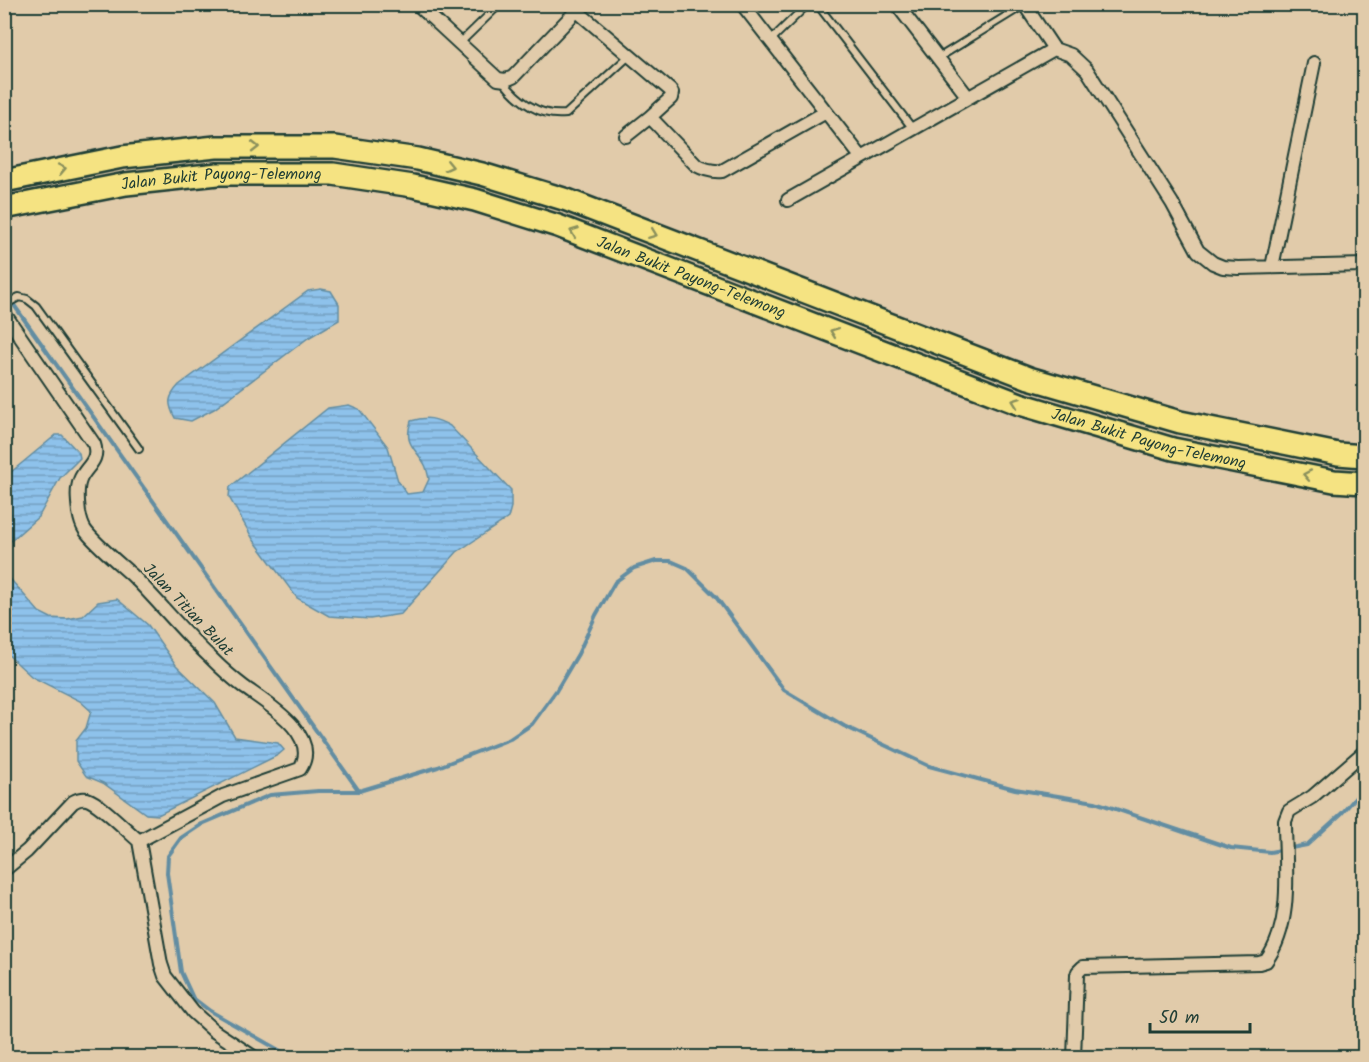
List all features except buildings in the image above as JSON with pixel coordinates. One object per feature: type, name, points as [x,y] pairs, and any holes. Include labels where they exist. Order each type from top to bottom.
[{"type":"highway","name":"Jalan Bukit Payong-Telemong","points":[[4,181],[122,157],[216,147],[335,147],[418,159],[482,174],[567,200],[1029,378],[1180,422],[1338,454],[1365,456]]},
{"type":"highway","name":"Jalan Bukit Payong-Telemong","points":[[4,208],[126,184],[218,174],[333,174],[413,186],[475,200],[558,226],[1020,404],[1173,449],[1334,481],[1365,483]]},
{"type":"street","points":[[417,4],[498,79],[508,79],[577,6],[672,91],[671,98],[626,136]]},
{"type":"street","points":[[742,4],[862,158]]},
{"type":"street","points":[[900,4],[901,10],[968,97]]},
{"type":"street","points":[[1024,5],[1054,49],[1071,55],[1087,70],[1172,203],[1191,240],[1204,256],[1223,267],[1365,265]]},
{"type":"street","points":[[788,200],[1054,49]]},
{"type":"street","points":[[1272,267],[1314,63]]},
{"type":"street","points":[[650,117],[696,165],[713,172],[722,171],[826,112]]},
{"type":"street","name":"Jalan Titian Bulat","points":[[4,313],[94,444],[96,453],[94,461],[81,477],[78,487],[79,511],[85,530],[208,656],[242,686],[288,720],[304,745],[303,762],[300,769],[223,796],[139,841]]},
{"type":"street","points":[[1074,1058],[1077,975],[1080,969],[1088,966],[1263,962],[1270,954],[1280,928],[1285,900],[1285,821],[1289,811],[1298,803],[1312,797],[1365,752]]},
{"type":"street","points":[[4,870],[27,851],[77,799],[89,800],[139,841],[165,976],[193,1012],[214,1031],[255,1058]]},
{"type":"lane","points":[[460,44],[500,4]]},
{"type":"lane","points":[[770,41],[808,4]]},
{"type":"lane","points":[[817,4],[913,129]]},
{"type":"lane","points":[[938,58],[1024,5]]},
{"type":"lane","points":[[508,79],[515,96],[532,107],[546,113],[566,114],[630,55]]},
{"type":"lane","points":[[4,305],[19,297],[36,306],[139,449]]},
{"type":"water","points":[[321,289],[331,291],[339,304],[339,320],[308,338],[214,409],[191,421],[175,418],[170,400],[179,385],[308,291]]},
{"type":"water","points":[[349,405],[359,409],[388,447],[398,481],[407,494],[423,492],[429,479],[425,465],[412,446],[409,436],[411,421],[427,418],[450,426],[511,490],[511,507],[508,518],[457,552],[401,614],[370,619],[329,616],[297,598],[253,539],[229,497],[230,487],[328,408]]},
{"type":"water","points":[[56,435],[62,435],[79,453],[80,458],[60,478],[39,516],[5,546],[5,477]]},
{"type":"water","points":[[5,573],[39,612],[51,618],[67,619],[83,616],[98,602],[117,599],[148,625],[176,665],[215,703],[235,737],[278,743],[284,750],[158,815],[146,814],[103,783],[86,776],[76,761],[76,741],[86,728],[91,711],[80,701],[32,677],[5,652]]},
{"type":"waterway","points":[[4,291],[359,791]]},
{"type":"waterway","points":[[293,1058],[210,1011],[193,998],[181,972],[167,873],[168,856],[181,838],[202,824],[270,795],[318,791],[359,791],[438,767],[510,739],[532,724],[556,691],[615,582],[634,568],[656,561],[671,561],[687,568],[716,597],[784,690],[844,726],[929,766],[1015,789],[1095,802],[1231,848],[1270,852],[1307,845],[1342,813],[1364,788]]}]
